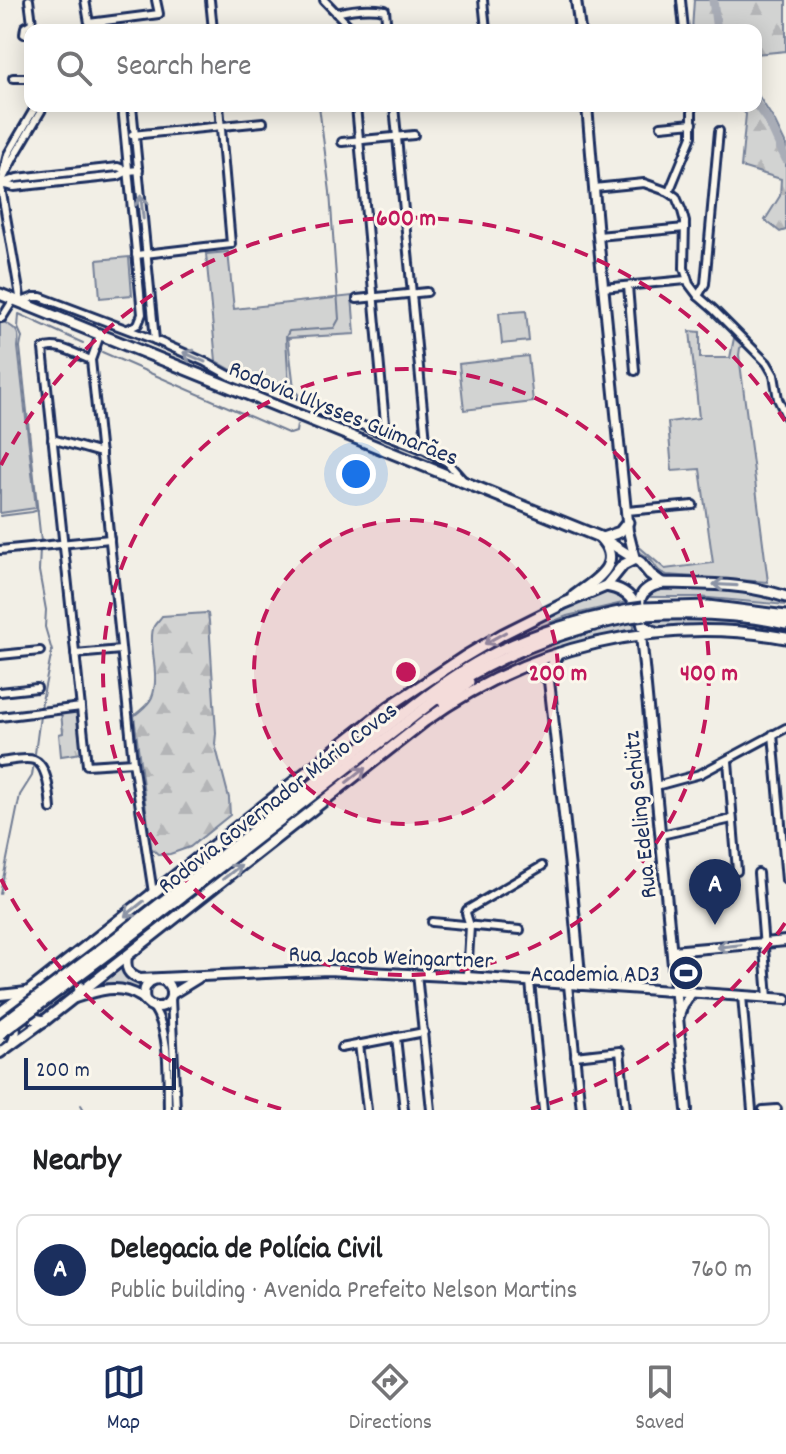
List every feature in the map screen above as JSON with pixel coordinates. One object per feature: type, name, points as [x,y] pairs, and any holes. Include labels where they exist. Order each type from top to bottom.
[{"type":"highway","name":"Rodovia Ulysses Guimarães","points":[[0,294],[600,537],[623,550],[662,583]]},
{"type":"highway","points":[[565,603],[607,568],[610,558],[608,549],[600,537],[620,532],[627,521]]},
{"type":"highway","points":[[619,569],[623,550]]},
{"type":"highway","points":[[635,559],[619,569],[606,586],[565,603],[483,645],[390,706],[28,992],[17,1005],[32,1018],[44,1021],[406,735],[452,703],[524,666],[597,642],[655,632],[720,630],[786,638]]},
{"type":"highway","points":[[626,636],[636,630],[636,593],[647,579],[647,570]]},
{"type":"highway","points":[[655,632],[645,628],[641,622],[640,597],[649,587],[662,583],[732,585],[786,597]]},
{"type":"highway","points":[[606,586],[629,595],[636,611]]},
{"type":"highway","points":[[708,606],[786,609]]},
{"type":"highway","name":"Rodovia Governador Mário Covas","points":[[0,1034],[220,857],[443,684],[483,659],[542,632],[580,620],[636,611],[708,606],[786,616]]},
{"type":"highway","name":"Rodovia Governador Mário Covas","points":[[0,1025],[115,943],[457,683],[494,662],[530,645],[636,611],[718,614],[786,624]]},
{"type":"highway","points":[[406,735],[494,662]]},
{"type":"highway","points":[[366,725],[443,684]]},
{"type":"highway","points":[[220,857],[283,791]]},
{"type":"highway","points":[[93,942],[88,951],[90,964],[100,970],[111,969]]},
{"type":"main road","points":[[576,0],[579,24]]},
{"type":"main road","points":[[588,112],[627,521],[635,559]]},
{"type":"main road","points":[[623,550],[627,521]]},
{"type":"main road","name":"Rua Edeling Schütz","points":[[641,635],[687,1110]]},
{"type":"main road","points":[[559,653],[551,666],[549,681],[581,985]]},
{"type":"main road","points":[[524,666],[539,670],[549,681]]},
{"type":"main road","points":[[672,951],[786,941]]},
{"type":"main road","points":[[58,969],[73,974],[79,984],[77,996],[118,988],[134,993],[148,1003],[161,1007],[165,1005],[171,996],[171,989],[165,981],[132,976],[127,969],[127,956]]},
{"type":"main road","name":"Rua Jacob Weingartner","points":[[156,979],[317,970],[786,999]]},
{"type":"main road","name":"Rua Jacob Weingartner","points":[[171,996],[201,976]]},
{"type":"main road","points":[[148,1003],[143,991],[156,979]]},
{"type":"main road","points":[[0,996],[28,992]]},
{"type":"main road","points":[[678,1020],[692,992]]},
{"type":"main road","points":[[0,996],[17,1005]]},
{"type":"main road","points":[[0,1014],[17,1005]]},
{"type":"main road","points":[[0,1014],[9,1017],[17,1029],[12,1044]]},
{"type":"main road","points":[[0,1053],[44,1021]]},
{"type":"street","points":[[29,0],[30,24]]},
{"type":"street","points":[[85,0],[87,24]]},
{"type":"street","points":[[100,24],[159,14],[156,0]]},
{"type":"street","points":[[324,0],[347,24]]},
{"type":"street","points":[[483,0],[485,24]]},
{"type":"street","points":[[681,0],[683,24]]},
{"type":"street","points":[[210,2],[212,24]]},
{"type":"street","points":[[336,13],[369,8],[385,10],[386,24]]},
{"type":"street","points":[[123,19],[124,24]]},
{"type":"street","points":[[114,20],[114,24]]},
{"type":"street","points":[[13,78],[24,78]]},
{"type":"street","points":[[18,301],[0,183],[8,154],[32,112]]},
{"type":"street","points":[[0,183],[40,112]]},
{"type":"street","points":[[123,112],[142,314],[138,324],[128,329]]},
{"type":"street","points":[[133,112],[155,340]]},
{"type":"street","points":[[136,255],[231,244],[220,112]]},
{"type":"street","points":[[357,112],[386,434]]},
{"type":"street","points":[[395,112],[427,451]]},
{"type":"street","points":[[669,192],[692,136],[692,112]]},
{"type":"street","points":[[125,135],[263,122]]},
{"type":"street","points":[[661,126],[693,123]]},
{"type":"street","points":[[698,296],[705,284],[719,131]]},
{"type":"street","points":[[342,142],[414,135]]},
{"type":"street","points":[[10,167],[17,178]]},
{"type":"street","points":[[0,183],[17,178],[118,167],[128,171]]},
{"type":"street","points":[[0,183],[14,187],[118,176],[139,170]]},
{"type":"street","points":[[69,172],[70,181]]},
{"type":"street","points":[[594,188],[649,184],[669,192],[680,205],[685,228],[686,280],[698,296],[767,363],[786,416]]},
{"type":"street","points":[[598,236],[685,228]]},
{"type":"street","points":[[603,288],[686,280]]},
{"type":"street","points":[[628,286],[635,371]]},
{"type":"street","points":[[357,299],[427,292]]},
{"type":"street","points":[[1,318],[18,301],[41,297],[155,340],[234,378],[427,451],[447,462],[465,483]]},
{"type":"street","points":[[100,335],[91,360],[133,762],[153,893]]},
{"type":"street","points":[[91,360],[55,346],[43,349],[87,765],[133,762]]},
{"type":"street","points":[[52,439],[101,453]]},
{"type":"street","points":[[627,521],[693,505]]},
{"type":"street","points":[[0,550],[110,539]]},
{"type":"street","points":[[75,654],[121,650]]},
{"type":"street","points":[[0,655],[40,651]]},
{"type":"street","points":[[0,692],[37,688]]},
{"type":"street","points":[[0,717],[81,707]]},
{"type":"street","points":[[656,786],[700,774],[786,728]]},
{"type":"street","points":[[773,734],[786,880]]},
{"type":"street","points":[[0,762],[34,760],[42,767],[51,809]]},
{"type":"street","points":[[728,761],[737,871]]},
{"type":"street","points":[[661,835],[732,819]]},
{"type":"street","points":[[467,977],[470,926],[467,910],[542,866]]},
{"type":"street","points":[[758,873],[768,998]]},
{"type":"street","points":[[432,922],[520,930]]},
{"type":"street","points":[[417,974],[431,1110]]},
{"type":"street","points":[[530,982],[543,1110]]},
{"type":"street","points":[[568,985],[581,1110]]},
{"type":"street","points":[[171,996],[176,1110]]},
{"type":"street","points":[[742,996],[752,1110]]},
{"type":"street","points":[[148,1003],[160,1021],[164,1035],[168,1110]]},
{"type":"street","points":[[341,1048],[424,1032]]},
{"type":"street","points":[[396,1037],[404,1110]]},
{"type":"street","points":[[359,1044],[367,1110]]},
{"type":"street","points":[[575,1056],[620,1051],[626,1110]]},
{"type":"street","points":[[763,1110],[777,1109]]},
{"type":"green space","points":[[694,0],[786,0],[786,51],[762,53],[762,24],[692,24]]},
{"type":"green space","points":[[762,101],[786,145],[786,230],[780,232],[765,220],[780,196],[781,179],[741,167],[744,112],[762,112]]},
{"type":"green space","points":[[228,252],[234,309],[352,296],[355,334],[288,338],[294,388],[300,397],[237,373],[216,361],[206,254]]},
{"type":"green space","points":[[129,257],[132,295],[100,298],[97,260]]},
{"type":"green space","points":[[526,311],[529,341],[502,344],[499,313]]},
{"type":"green space","points":[[0,320],[13,327],[18,336],[36,508],[0,513]]},
{"type":"green space","points":[[690,331],[700,332],[700,358],[730,358],[734,338],[743,346],[739,355],[768,582],[667,575],[641,553],[637,545],[665,569],[713,563],[700,469],[672,471],[668,422],[699,418]]},
{"type":"green space","points":[[528,356],[533,402],[464,410],[459,364]]},
{"type":"green space","points":[[662,584],[756,593],[786,601],[786,605],[698,597],[645,597]]},
{"type":"green space","points":[[616,590],[631,601],[567,616],[488,648],[512,633],[584,599]]},
{"type":"green space","points":[[206,613],[209,621],[215,744],[229,798],[230,815],[190,847],[159,855],[151,848],[134,716],[148,703],[154,688],[154,626],[162,616]]},
{"type":"green space","points":[[683,618],[760,625],[786,630],[786,635],[649,628],[646,622]]},
{"type":"green space","points":[[634,622],[634,630],[486,673],[558,642]]},
{"type":"green space","points":[[77,710],[82,753],[61,756],[61,712]]},
{"type":"green space","points":[[121,966],[126,977],[144,982],[141,991],[124,986],[97,986]]},
{"type":"waterway","points":[[713,0],[716,24]]},
{"type":"waterway","points":[[289,391],[286,337],[289,331],[334,328],[339,319],[330,192],[320,112]]},
{"type":"waterway","points":[[762,112],[786,159]]},
{"type":"waterway","points":[[41,542],[19,314],[83,343]]},
{"type":"waterway","points":[[102,352],[290,434],[296,432],[297,425]]},
{"type":"waterway","points":[[0,516],[38,510]]},
{"type":"waterway","points":[[0,894],[20,795],[32,776],[52,651],[45,627],[46,610],[39,571],[40,548]]},
{"type":"waterway","points":[[81,1105],[84,1110]]},
{"type":"place","name":"Delegacia de Polícia Civil","points":[[715,925]]},
{"type":"place","name":"Academia AD3","points":[[686,973]]}]
